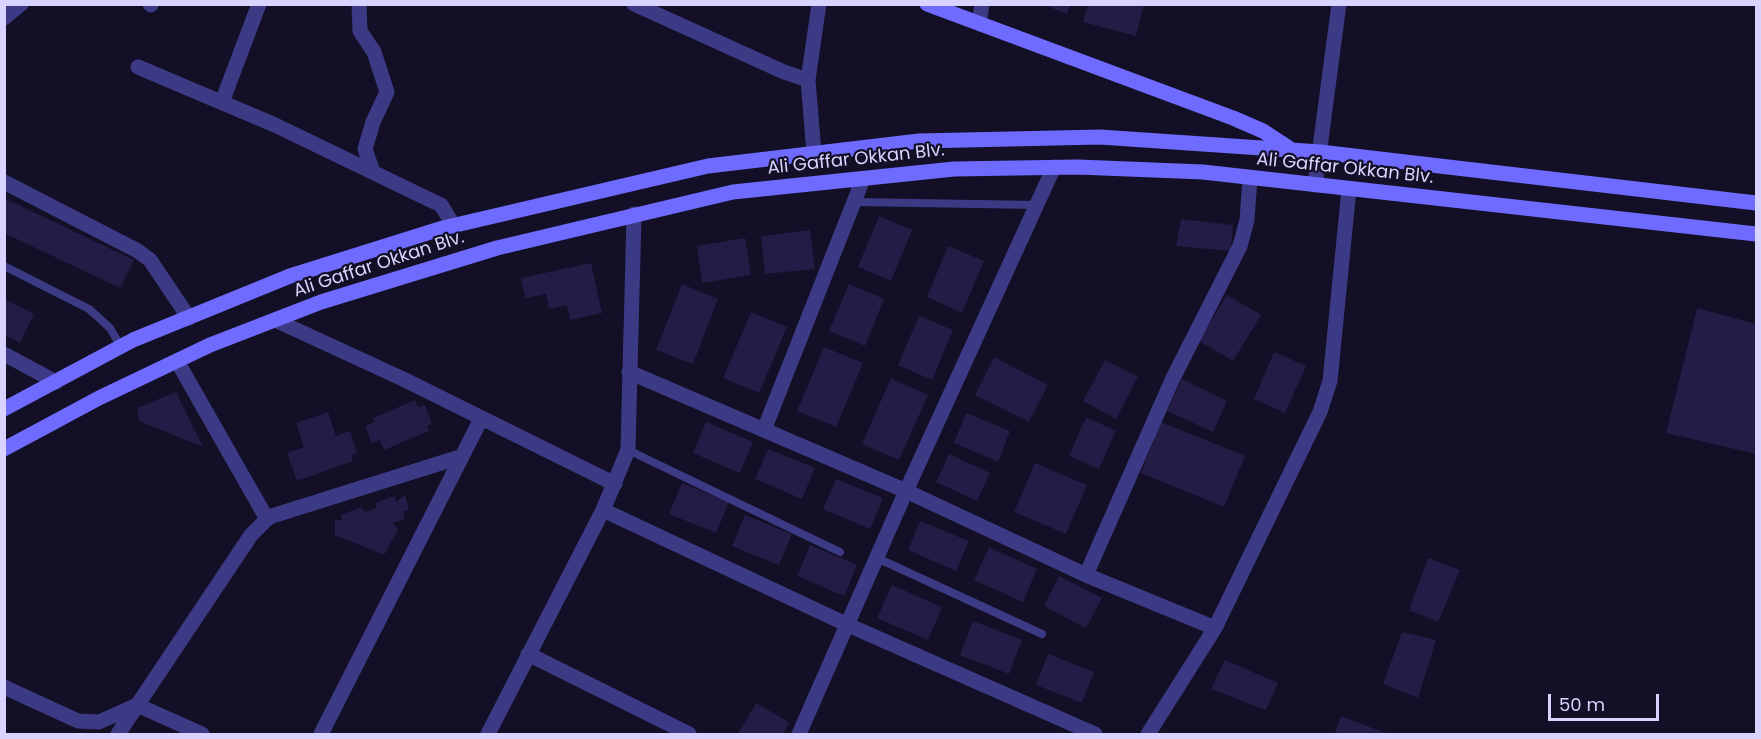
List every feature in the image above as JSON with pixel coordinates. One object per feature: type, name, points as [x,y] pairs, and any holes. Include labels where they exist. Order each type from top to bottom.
[{"type":"main road","points":[[927,4],[1233,118],[1263,131],[1292,150]]},
{"type":"main road","name":"Ali Gaffar Okkan Blv.","points":[[4,409],[121,347],[290,276],[454,226],[708,166],[814,153],[919,141],[1100,137],[1320,152],[1756,203]]},
{"type":"main road","name":"Ali Gaffar Okkan Blv.","points":[[4,449],[99,398],[177,361],[321,302],[497,248],[733,192],[954,169],[1054,167],[1203,172],[1756,234]]},
{"type":"street","points":[[4,18],[21,4]]},
{"type":"street","points":[[222,102],[259,4]]},
{"type":"street","points":[[359,4],[360,31],[374,52],[387,92],[373,122],[365,149],[373,172]]},
{"type":"street","points":[[634,4],[784,72],[808,80]]},
{"type":"street","points":[[814,153],[808,80],[819,4]]},
{"type":"street","points":[[979,23],[982,4]]},
{"type":"street","points":[[1315,185],[1339,4]]},
{"type":"street","points":[[138,67],[222,102],[441,205],[454,226]]},
{"type":"street","points":[[799,735],[906,491],[1054,167]]},
{"type":"street","points":[[1086,575],[1173,378],[1240,246],[1247,220],[1250,178]]},
{"type":"street","points":[[764,430],[863,179]]},
{"type":"street","points":[[4,182],[144,255],[150,260],[189,318]]},
{"type":"street","points":[[1148,735],[1215,628],[1320,412],[1330,381],[1349,189]]},
{"type":"street","points":[[488,735],[603,510],[628,450],[634,214]]},
{"type":"street","points":[[275,320],[403,379],[615,484]]},
{"type":"street","points":[[4,354],[56,382]]},
{"type":"street","points":[[177,361],[267,519]]},
{"type":"street","points":[[629,372],[906,491],[1086,575],[1215,628]]},
{"type":"street","points":[[321,735],[481,419]]},
{"type":"street","points":[[118,735],[250,535],[267,519],[460,457]]},
{"type":"street","points":[[603,510],[848,625],[1095,735]]},
{"type":"street","points":[[528,654],[689,735]]},
{"type":"street","points":[[4,687],[78,721],[99,723],[136,705]]},
{"type":"street","points":[[136,705],[202,735]]},
{"type":"lane","points":[[854,202],[1037,205]]},
{"type":"lane","points":[[4,266],[89,309],[110,328],[121,347]]},
{"type":"lane","points":[[628,450],[840,552]]},
{"type":"lane","points":[[877,558],[1042,634]]},
{"type":"building","points":[[1042,4],[1071,4],[1067,14]]},
{"type":"building","points":[[1088,4],[1144,4],[1136,36],[1083,22]]},
{"type":"building","points":[[4,198],[134,260],[120,288],[4,233]]},
{"type":"building","points":[[879,216],[912,230],[891,281],[858,267]]},
{"type":"building","points":[[1181,219],[1233,225],[1231,251],[1176,246]]},
{"type":"building","points":[[810,230],[815,269],[765,274],[761,236]]},
{"type":"building","points":[[745,238],[751,275],[702,283],[697,246]]},
{"type":"building","points":[[948,246],[984,261],[962,313],[927,297]]},
{"type":"building","points":[[591,263],[602,313],[570,320],[567,305],[549,309],[546,294],[525,298],[521,278]]},
{"type":"building","points":[[682,284],[718,299],[693,364],[656,350]]},
{"type":"building","points":[[849,284],[884,299],[865,346],[829,331]]},
{"type":"building","points":[[1227,295],[1261,315],[1233,361],[1199,341]]},
{"type":"building","points":[[4,299],[34,314],[20,343],[4,335]]},
{"type":"building","points":[[1697,308],[1756,324],[1756,454],[1666,433]]},
{"type":"building","points":[[751,312],[787,327],[759,393],[723,378]]},
{"type":"building","points":[[919,316],[953,330],[932,380],[898,365]]},
{"type":"building","points":[[824,347],[863,363],[836,427],[797,411]]},
{"type":"building","points":[[1274,352],[1306,366],[1285,413],[1254,399]]},
{"type":"building","points":[[994,357],[1048,385],[1029,422],[975,395]]},
{"type":"building","points":[[1105,360],[1138,377],[1116,419],[1083,401]]},
{"type":"building","points":[[891,378],[928,395],[899,460],[862,444]]},
{"type":"building","points":[[1182,379],[1227,401],[1213,432],[1167,411]]},
{"type":"building","points":[[176,392],[203,447],[139,421],[137,408]]},
{"type":"building","points":[[415,400],[418,407],[425,405],[432,424],[427,426],[429,431],[384,450],[380,440],[372,443],[365,426],[375,422],[373,418]]},
{"type":"building","points":[[328,412],[336,436],[350,431],[357,453],[351,455],[353,461],[297,481],[287,453],[304,447],[296,423]]},
{"type":"building","points":[[966,413],[1010,431],[998,462],[954,443]]},
{"type":"building","points":[[1086,417],[1116,431],[1099,469],[1069,456]]},
{"type":"building","points":[[706,422],[753,442],[740,473],[693,453]]},
{"type":"building","points":[[1161,422],[1245,456],[1224,507],[1141,473]]},
{"type":"building","points":[[768,449],[815,468],[802,499],[755,479]]},
{"type":"building","points":[[949,454],[990,473],[977,501],[936,482]]},
{"type":"building","points":[[1035,463],[1087,485],[1066,534],[1014,512]]},
{"type":"building","points":[[836,479],[883,498],[870,529],[823,509]]},
{"type":"building","points":[[682,483],[729,502],[716,533],[669,514]]},
{"type":"building","points":[[405,495],[409,510],[403,511],[405,519],[393,523],[398,530],[384,555],[335,535],[335,520],[342,520],[341,515],[361,507],[365,512],[377,508],[375,503],[395,496],[396,502]]},
{"type":"building","points":[[745,515],[792,534],[779,565],[732,546]]},
{"type":"building","points":[[920,521],[969,541],[956,571],[908,550]]},
{"type":"building","points":[[810,545],[857,565],[844,596],[797,576]]},
{"type":"building","points":[[989,547],[1037,569],[1023,602],[974,580]]},
{"type":"building","points":[[1428,558],[1460,570],[1438,622],[1409,610]]},
{"type":"building","points":[[1059,576],[1102,598],[1086,628],[1044,606]]},
{"type":"building","points":[[892,585],[942,607],[928,640],[877,618]]},
{"type":"building","points":[[973,621],[1022,640],[1009,674],[960,655]]},
{"type":"building","points":[[1402,632],[1436,640],[1418,698],[1383,684]]},
{"type":"building","points":[[1048,654],[1094,672],[1082,703],[1036,685]]},
{"type":"building","points":[[1225,660],[1278,683],[1266,710],[1211,689]]},
{"type":"building","points":[[756,703],[789,722],[783,734],[738,734]]},
{"type":"building","points":[[1341,716],[1388,734],[1335,734]]}]
